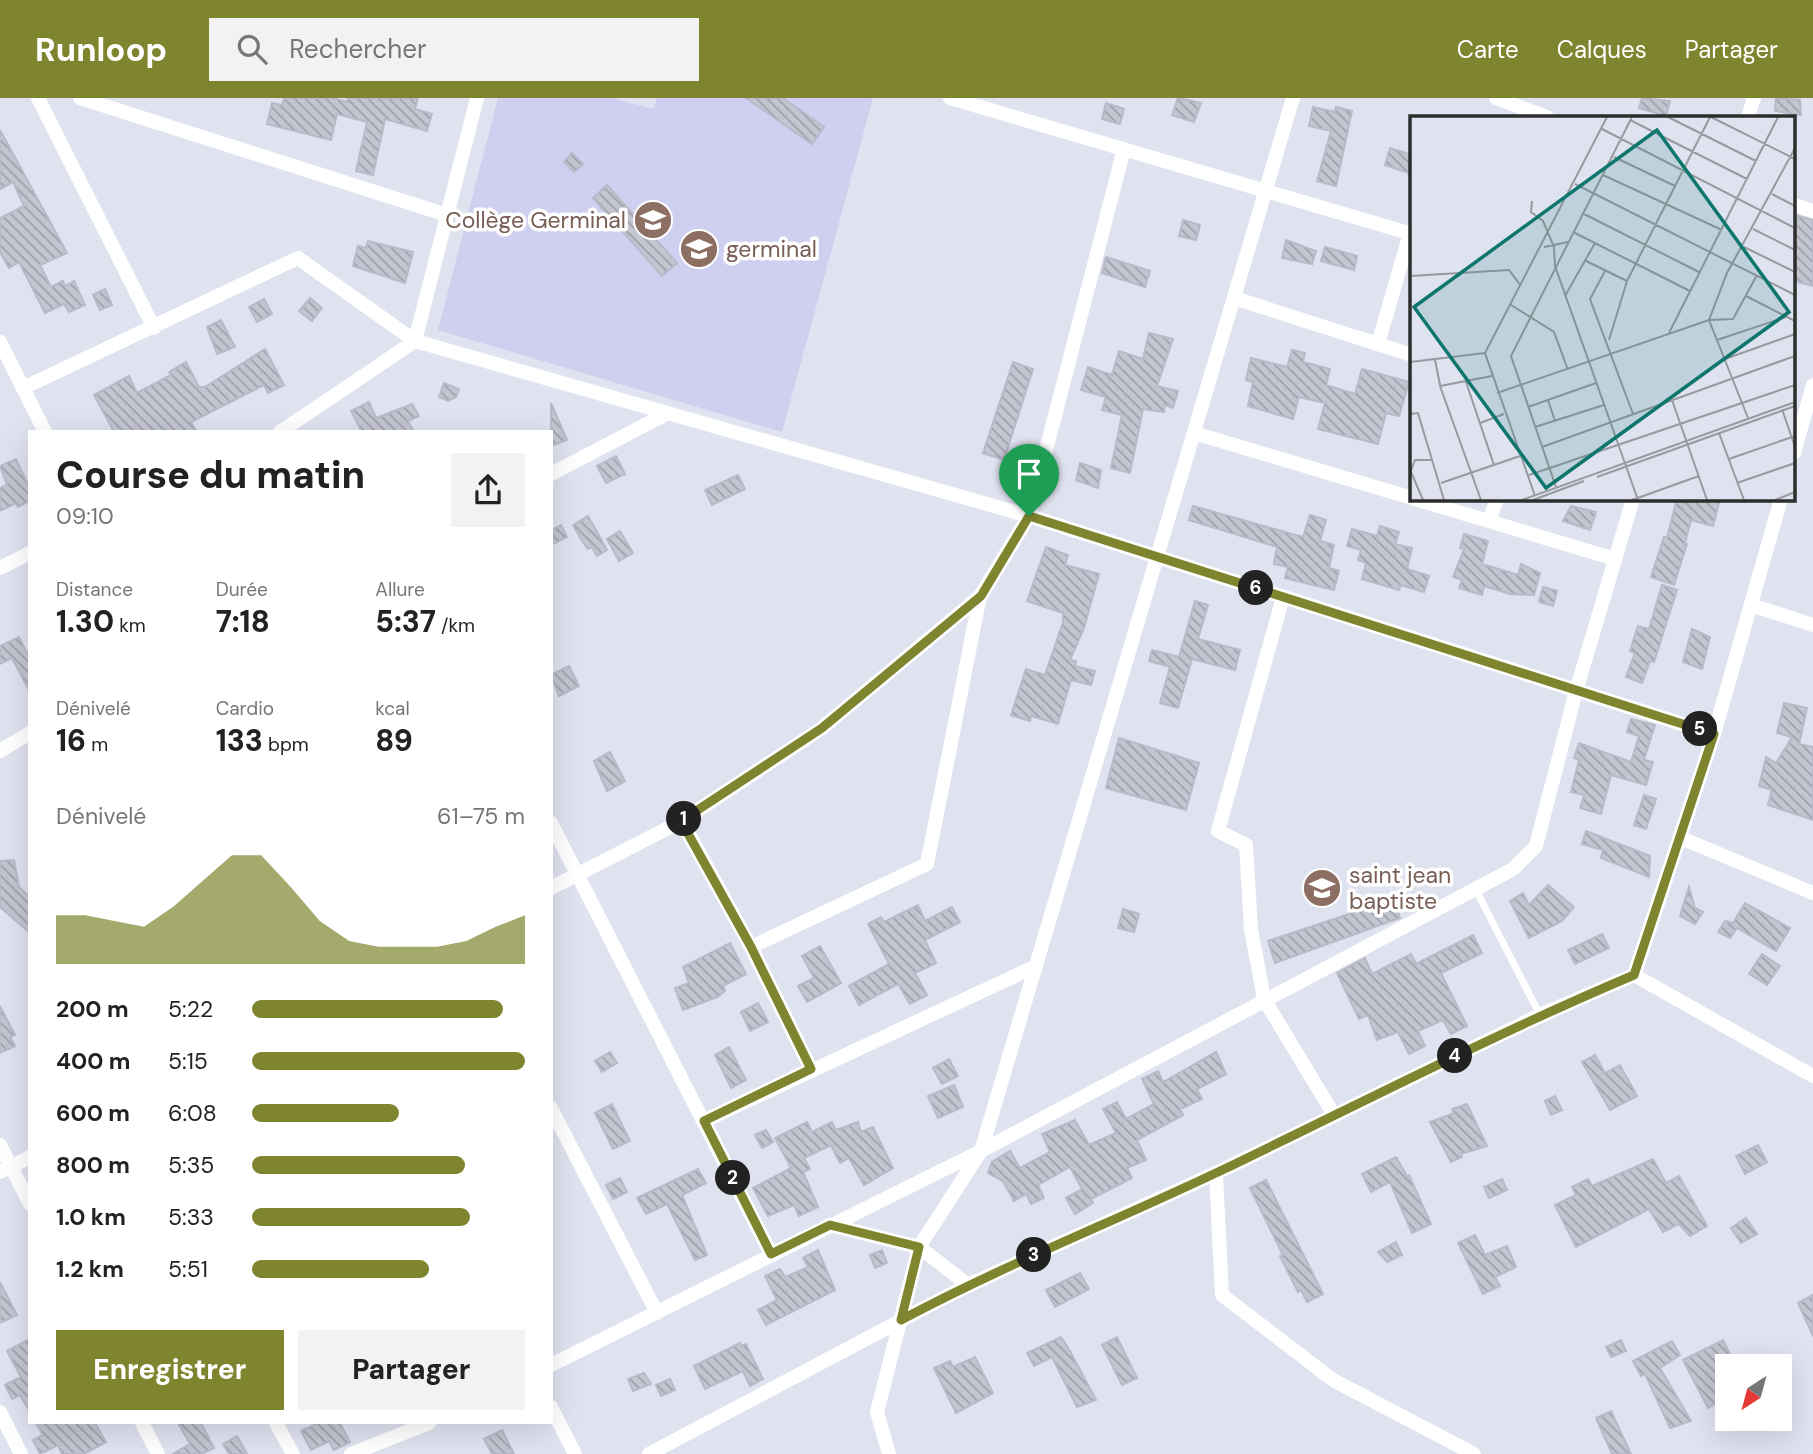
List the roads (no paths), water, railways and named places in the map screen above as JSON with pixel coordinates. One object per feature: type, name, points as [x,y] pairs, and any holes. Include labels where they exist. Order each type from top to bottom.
[{"type":"street","points":[[38,98],[154,328]]},
{"type":"street","points":[[80,98],[447,215]]},
{"type":"street","points":[[283,430],[415,341],[477,98]]},
{"type":"street","points":[[950,98],[1410,233]]},
{"type":"street","points":[[889,1454],[877,1412],[919,1247],[981,1151],[1293,98]]},
{"type":"street","points":[[1496,98],[1544,116]]},
{"type":"street","points":[[1748,116],[1754,98]]},
{"type":"street","points":[[553,887],[681,821],[822,728],[981,596],[1029,516],[1124,149]]},
{"type":"street","points":[[1796,206],[1813,211]]},
{"type":"street","points":[[1378,344],[1410,236]]},
{"type":"street","points":[[23,388],[298,258],[415,341],[1029,516],[1714,734]]},
{"type":"street","points":[[1234,298],[1410,354]]},
{"type":"street","points":[[0,342],[44,430]]},
{"type":"street","points":[[1796,446],[1813,385]]},
{"type":"street","points":[[553,473],[668,413]]},
{"type":"street","points":[[1194,433],[1410,497]]},
{"type":"street","points":[[1420,500],[1615,559]]},
{"type":"street","points":[[1489,521],[1497,500]]},
{"type":"street","points":[[553,1364],[981,1151],[1513,869],[1536,846],[1576,691],[1633,500]]},
{"type":"street","points":[[649,1454],[968,1285],[1216,1173],[1540,1015],[1634,975],[1714,734],[1781,500]]},
{"type":"street","points":[[0,568],[28,554]]},
{"type":"street","points":[[751,947],[927,863],[981,596]]},
{"type":"street","points":[[1283,597],[1218,831],[1246,845],[1251,929],[1264,999],[1334,1115]]},
{"type":"street","points":[[1751,605],[1813,625]]},
{"type":"street","points":[[0,751],[28,734]]},
{"type":"street","points":[[681,821],[751,947],[811,1069]]},
{"type":"street","points":[[553,827],[771,1254]]},
{"type":"street","points":[[1681,838],[1813,893]]},
{"type":"street","points":[[704,1121],[1036,966]]},
{"type":"street","points":[[1634,975],[1813,1076]]},
{"type":"street","points":[[553,1112],[657,1313]]},
{"type":"street","points":[[0,1145],[5,1169],[28,1201]]},
{"type":"street","points":[[5,1169],[28,1158]]},
{"type":"street","points":[[1216,1173],[1222,1295],[1333,1380],[1475,1454]]},
{"type":"street","points":[[830,1225],[919,1247],[968,1285]]},
{"type":"street","points":[[553,1411],[575,1454]]},
{"type":"street","points":[[0,1412],[22,1454]]},
{"type":"street","points":[[143,1424],[158,1454]]},
{"type":"street","points":[[277,1424],[293,1454]]},
{"type":"street","points":[[351,1454],[421,1424]]},
{"type":"lane","points":[[1476,890],[1540,1015]]},
{"type":"place","name":"Collège Germinal","points":[[653,220]]},
{"type":"place","name":"germinal","points":[[699,249]]},
{"type":"place","name":"saint jean baptiste","points":[[1322,888]]}]
